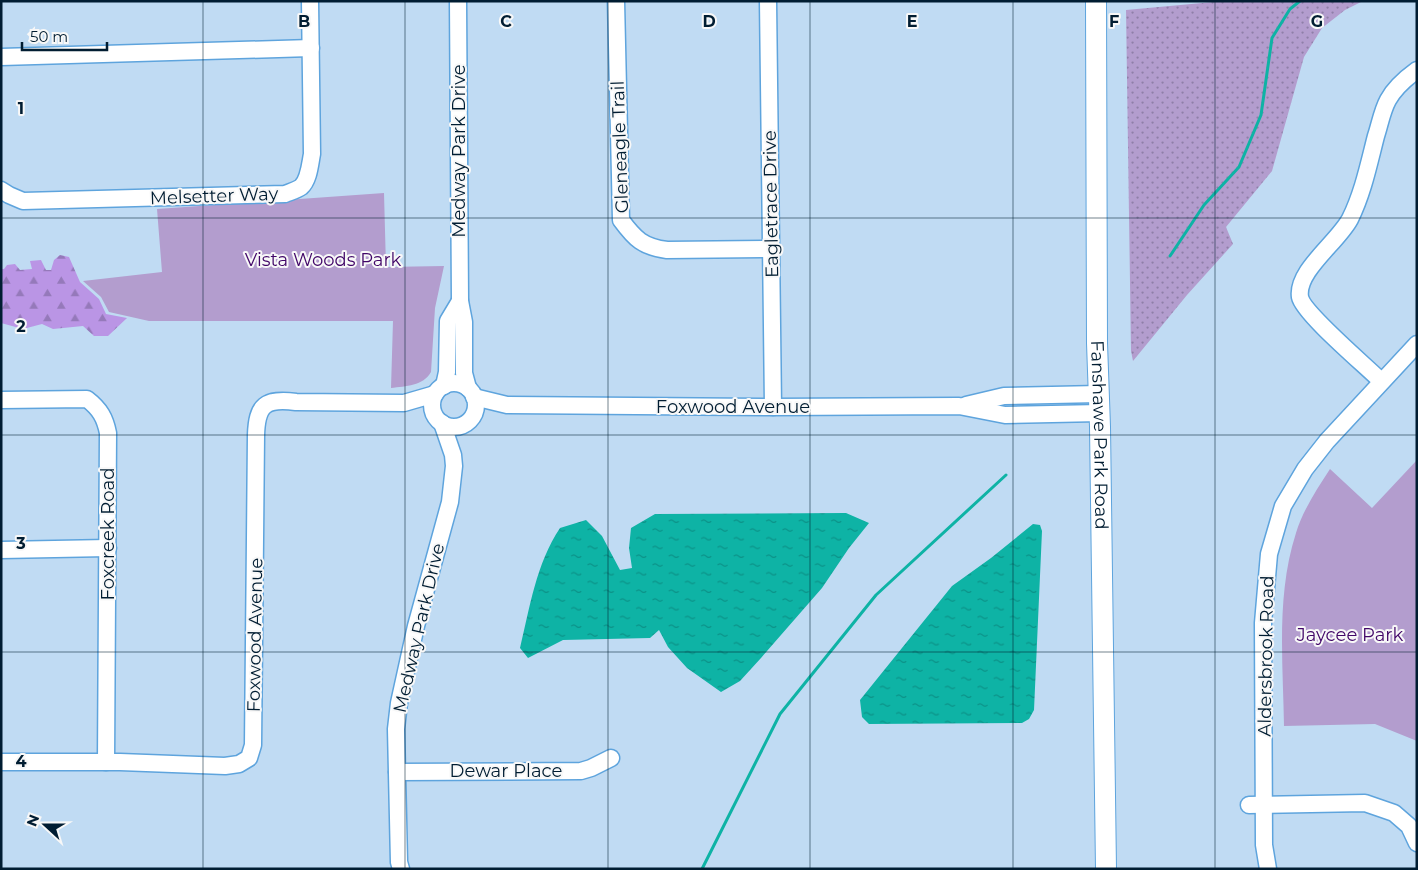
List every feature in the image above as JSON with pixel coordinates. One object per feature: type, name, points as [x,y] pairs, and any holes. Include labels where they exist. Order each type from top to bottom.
[{"type":"main road","name":"Fanshawe Park Road","points":[[1096,1],[1096,284],[1100,403],[1106,869]]},
{"type":"street","name":"Melsetter Way","points":[[1,190],[23,201],[285,194],[301,187],[305,182],[312,154],[310,1]]},
{"type":"street","name":"Medway Park Drive","points":[[458,1],[460,301],[464,322],[464,373],[471,392]]},
{"type":"street","name":"Gleneagle Trail","points":[[616,1],[621,220],[635,239],[652,248],[667,250],[771,249]]},
{"type":"street","name":"Eagletrace Drive","points":[[768,1],[773,407]]},
{"type":"street","points":[[1,57],[311,48]]},
{"type":"street","points":[[1381,381],[1310,314],[1300,299],[1300,291],[1301,283],[1306,274],[1350,219],[1364,182],[1382,114],[1388,100],[1404,80],[1417,70]]},
{"type":"street","name":"Medway Park Drive","points":[[440,390],[447,372],[448,322],[460,301]]},
{"type":"street","name":"Aldersbrook Road","points":[[1268,869],[1257,805],[1263,623],[1269,554],[1283,506],[1305,470],[1327,441],[1417,344]]},
{"type":"street","points":[[456,383],[471,392],[475,410],[469,420],[454,427],[438,419],[433,401],[440,390],[456,383]]},
{"type":"street","name":"Foxwood Avenue","points":[[1,762],[106,762],[225,766],[239,764],[249,758],[253,745],[256,436],[260,409],[269,402],[281,400],[296,402],[404,403],[440,390]]},
{"type":"street","name":"Foxwood Avenue","points":[[471,392],[507,405],[959,406],[1005,415],[1100,403]]},
{"type":"street","name":"Foxcreek Road","points":[[1,400],[87,399],[102,413],[106,421],[108,433],[106,762]]},
{"type":"street","name":"Foxwood Avenue","points":[[404,403],[438,419]]},
{"type":"street","name":"Foxwood Avenue","points":[[469,420],[507,405]]},
{"type":"street","name":"Medway Park Drive","points":[[399,867],[396,729],[399,703],[416,626],[450,502],[454,466],[453,455],[438,419]]},
{"type":"street","name":"Medway Park Drive","points":[[453,455],[469,420]]},
{"type":"street","points":[[1,550],[108,548]]},
{"type":"street","name":"Dewar Place","points":[[397,772],[580,771],[592,768],[611,758]]},
{"type":"street","points":[[1257,805],[1365,803],[1394,813],[1409,826],[1417,843]]},
{"type":"green space","points":[[1224,1],[1363,1],[1345,10],[1322,28],[1304,57],[1272,171],[1226,227],[1233,244],[1187,295],[1133,361],[1131,351],[1126,10]]},
{"type":"green space","name":"Vista Woods Park","points":[[384,193],[386,267],[444,266],[435,308],[431,372],[428,377],[419,383],[391,388],[393,321],[149,321],[109,312],[101,297],[83,281],[162,272],[157,209]]},
{"type":"green space","points":[[60,255],[69,257],[80,282],[99,299],[106,314],[127,318],[108,336],[94,336],[83,326],[53,329],[42,324],[23,329],[1,323],[1,269],[4,269],[7,265],[15,264],[20,270],[32,269],[30,261],[41,260],[46,270],[51,270],[54,260]]},
{"type":"green space","name":"Jaycee Park","points":[[1417,460],[1417,741],[1375,724],[1284,726],[1283,604],[1290,556],[1299,524],[1306,508],[1330,469],[1372,508]]},
{"type":"water","points":[[846,513],[869,523],[849,548],[822,588],[761,658],[740,681],[721,692],[687,668],[668,647],[659,630],[650,638],[563,640],[528,658],[520,648],[539,571],[560,528],[586,520],[602,536],[620,570],[632,568],[629,548],[631,528],[655,514]]},
{"type":"water","points":[[1033,524],[1040,525],[1042,531],[1034,710],[1029,719],[1022,723],[869,724],[862,717],[860,700],[952,586]]},
{"type":"waterway","points":[[1170,256],[1204,205],[1239,167],[1261,115],[1272,38],[1290,9],[1300,1]]},
{"type":"waterway","points":[[702,869],[780,714],[876,595],[1006,475]]}]
